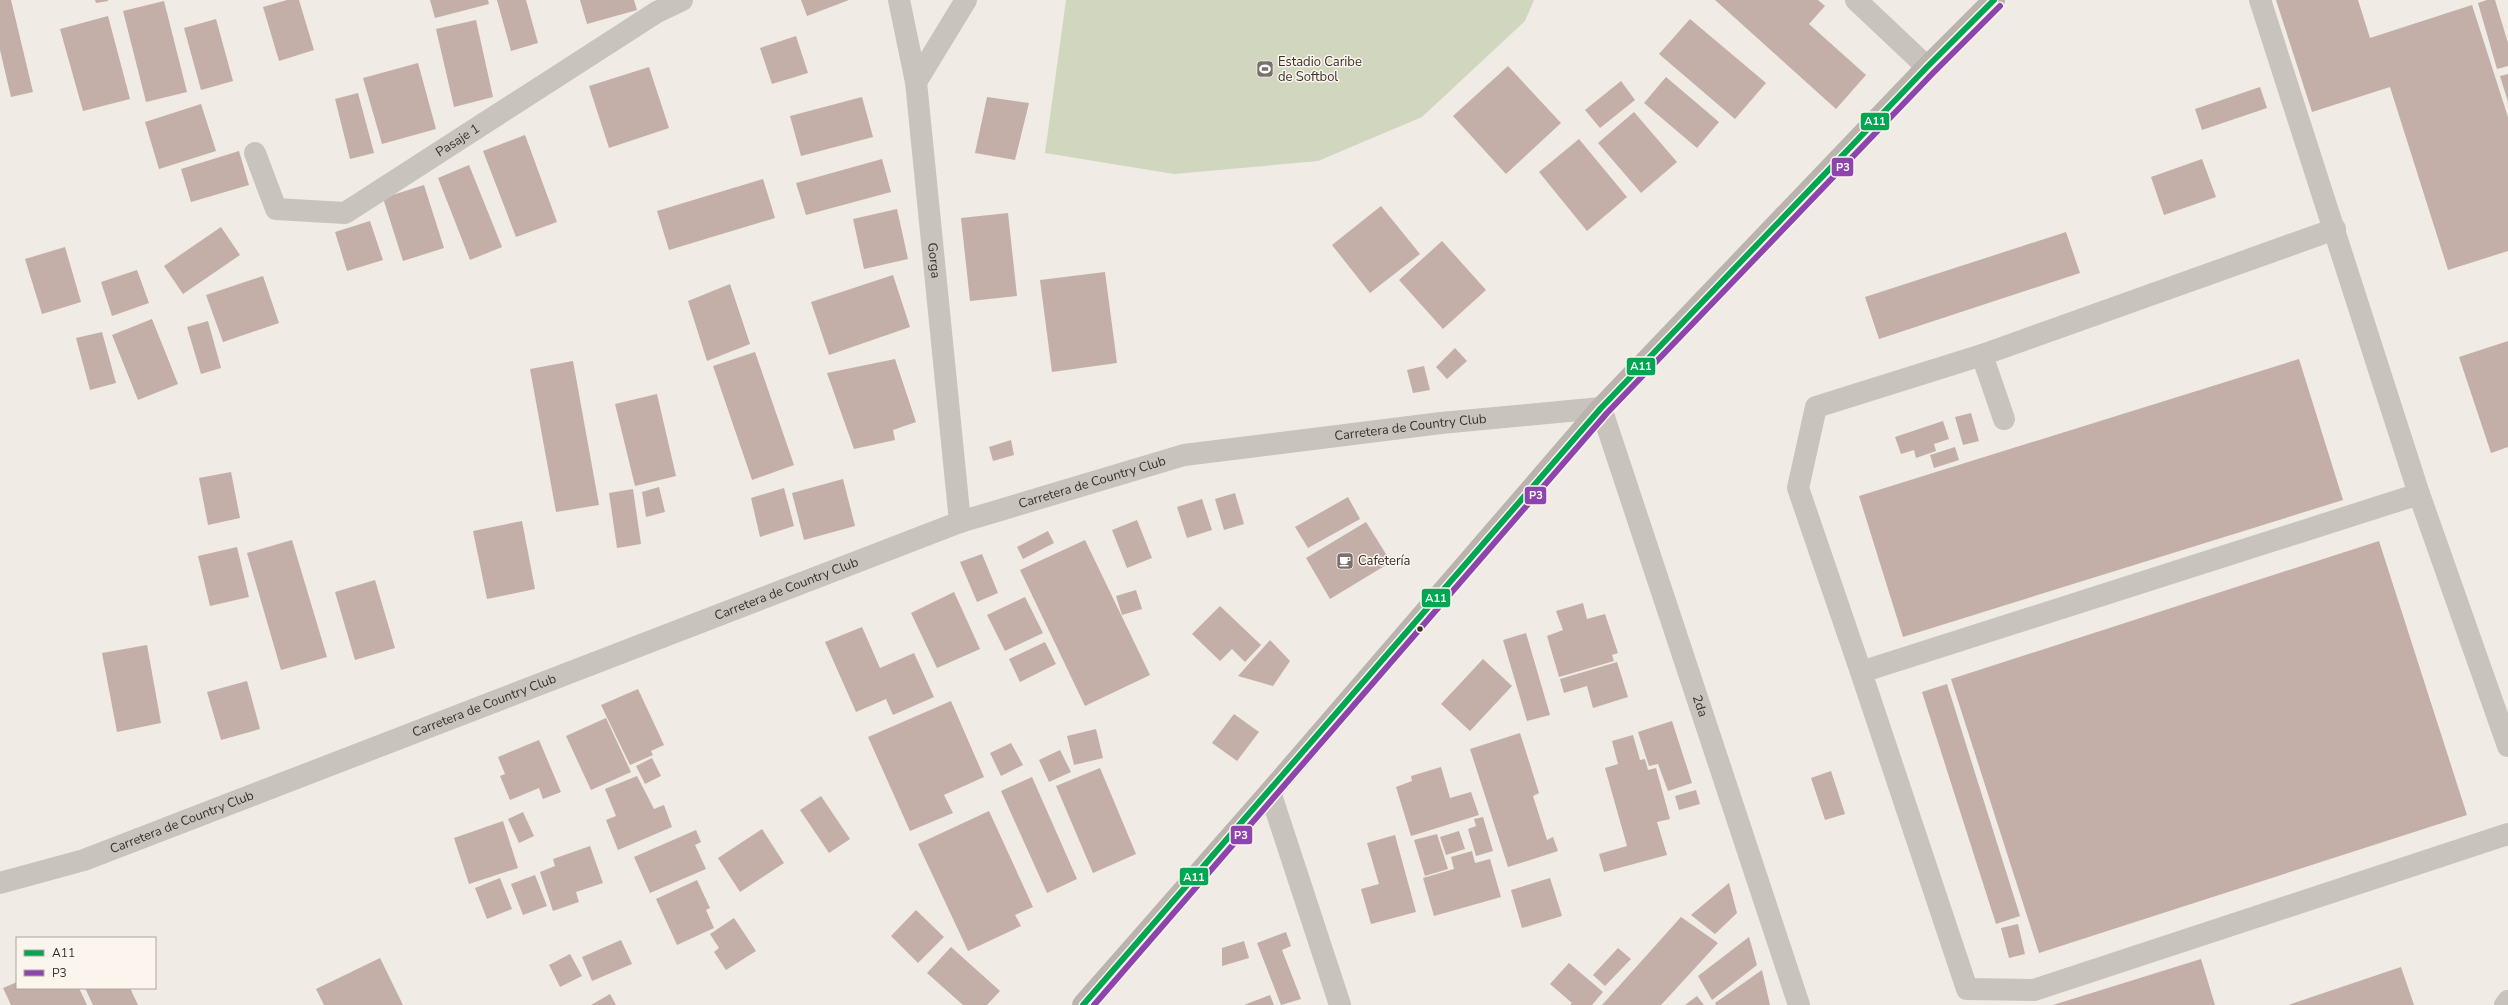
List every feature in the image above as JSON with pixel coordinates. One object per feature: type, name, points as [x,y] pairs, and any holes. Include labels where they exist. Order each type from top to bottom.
[{"type":"main road","points":[[1083,1005],[1270,792],[1601,408],[1927,67],[1994,0]]},
{"type":"street","name":"Pasaje 1","points":[[255,153],[276,209],[345,213],[657,12],[682,0]]},
{"type":"street","name":"Gorga","points":[[900,0],[916,82],[960,522]]},
{"type":"street","points":[[916,82],[966,0]]},
{"type":"street","points":[[1856,0],[1927,67]]},
{"type":"street","points":[[2260,0],[2335,229],[2419,494],[2508,746]]},
{"type":"street","points":[[2335,229],[1982,355],[1816,407],[1798,488],[1967,989],[2034,990],[2508,834]]},
{"type":"street","points":[[1982,355],[2004,419]]},
{"type":"street","name":"Carretera de Country Club","points":[[0,883],[92,857],[960,522],[1184,455],[1441,423],[1601,408]]},
{"type":"street","name":"2da","points":[[1601,408],[1800,1005]]},
{"type":"street","points":[[1861,672],[2419,494]]},
{"type":"street","points":[[1270,792],[1340,1005]]},
{"type":"street","points":[[2505,1005],[2508,1001]]},
{"type":"green space","name":"Estadio Caribe de Softbol","points":[[1066,0],[1534,0],[1525,21],[1422,117],[1318,161],[1174,174],[1045,153]]},
{"type":"building","points":[[0,0],[11,0],[33,92],[11,97],[0,50]]},
{"type":"building","points":[[95,0],[108,0],[108,1],[96,3]]},
{"type":"building","points":[[287,0],[299,0],[314,50],[279,61],[263,7]]},
{"type":"building","points":[[430,0],[488,0],[489,4],[435,18]]},
{"type":"building","points":[[497,0],[526,0],[538,43],[511,51]]},
{"type":"building","points":[[580,0],[634,0],[637,10],[587,24]]},
{"type":"building","points":[[801,0],[849,0],[807,16]]},
{"type":"building","points":[[1715,0],[1818,0],[1825,6],[1809,24],[1866,75],[1836,109]]},
{"type":"building","points":[[2276,0],[2358,0],[2370,38],[2472,5],[2508,117],[2508,251],[2448,270],[2390,87],[2312,112]]},
{"type":"building","points":[[2487,0],[2495,0],[2508,43],[2508,66],[2497,69],[2478,3]]},
{"type":"building","points":[[164,1],[187,92],[146,102],[123,11]]},
{"type":"building","points":[[108,16],[130,99],[83,111],[60,29]]},
{"type":"building","points":[[216,19],[233,81],[201,90],[184,28]]},
{"type":"building","points":[[1690,19],[1766,83],[1735,119],[1659,54]]},
{"type":"building","points":[[476,20],[493,97],[454,107],[436,29]]},
{"type":"building","points":[[796,36],[808,73],[772,84],[760,48]]},
{"type":"building","points":[[418,63],[436,129],[382,144],[363,78]]},
{"type":"building","points":[[1508,66],[1561,123],[1506,174],[1453,116]]},
{"type":"building","points":[[649,67],[669,128],[609,148],[589,86]]},
{"type":"building","points":[[2508,74],[2508,102],[2500,76]]},
{"type":"building","points":[[1666,77],[1719,122],[1697,148],[1644,103]]},
{"type":"building","points":[[1621,81],[1635,100],[1600,128],[1585,110]]},
{"type":"building","points":[[2260,87],[2267,108],[2202,130],[2195,109]]},
{"type":"building","points":[[358,93],[374,153],[350,159],[335,99]]},
{"type":"building","points":[[862,97],[873,137],[801,156],[790,116]]},
{"type":"building","points":[[987,97],[1029,103],[1015,160],[975,153]]},
{"type":"building","points":[[201,104],[216,151],[159,169],[145,122]]},
{"type":"building","points":[[1634,112],[1677,162],[1641,193],[1598,143]]},
{"type":"building","points":[[525,135],[557,222],[516,237],[483,151]]},
{"type":"building","points":[[1579,139],[1627,197],[1587,231],[1539,172]]},
{"type":"building","points":[[239,151],[249,185],[191,202],[181,169]]},
{"type":"building","points":[[882,159],[891,192],[806,215],[796,183]]},
{"type":"building","points":[[2202,159],[2216,197],[2164,215],[2151,177]]},
{"type":"building","points":[[469,165],[502,247],[470,260],[438,178]]},
{"type":"building","points":[[763,179],[775,218],[669,250],[657,211]]},
{"type":"building","points":[[424,185],[444,248],[403,261],[383,198]]},
{"type":"building","points":[[1381,206],[1420,254],[1370,293],[1332,245]]},
{"type":"building","points":[[897,209],[908,259],[864,269],[853,219]]},
{"type":"building","points":[[1008,213],[1017,296],[970,301],[961,218]]},
{"type":"building","points":[[370,221],[383,260],[347,271],[335,232]]},
{"type":"building","points":[[221,227],[240,255],[183,294],[164,266]]},
{"type":"building","points":[[2066,232],[2080,273],[1879,339],[1865,297]]},
{"type":"building","points":[[1442,241],[1486,290],[1443,329],[1399,280]]},
{"type":"building","points":[[65,247],[81,302],[42,314],[25,259]]},
{"type":"building","points":[[137,270],[149,303],[112,316],[101,282]]},
{"type":"building","points":[[1105,272],[1117,363],[1052,372],[1040,280]]},
{"type":"building","points":[[893,275],[910,327],[829,355],[811,302]]},
{"type":"building","points":[[263,276],[279,323],[223,342],[206,295]]},
{"type":"building","points":[[730,284],[750,344],[707,361],[688,301]]},
{"type":"building","points":[[152,319],[178,384],[138,400],[112,335]]},
{"type":"building","points":[[208,321],[221,368],[201,374],[187,327]]},
{"type":"building","points":[[102,332],[116,383],[90,390],[76,338]]},
{"type":"building","points":[[2508,341],[2508,447],[2491,453],[2459,357]]},
{"type":"building","points":[[1455,348],[1467,361],[1447,379],[1436,367]]},
{"type":"building","points":[[755,352],[794,465],[752,480],[713,366]]},
{"type":"building","points":[[895,359],[916,422],[893,430],[895,440],[854,449],[827,373]]},
{"type":"building","points":[[2299,359],[2343,500],[1903,637],[1859,496]]},
{"type":"building","points":[[573,361],[599,505],[556,512],[530,369]]},
{"type":"building","points":[[1424,366],[1430,390],[1413,393],[1407,370]]},
{"type":"building","points":[[657,394],[676,476],[635,486],[615,404]]},
{"type":"building","points":[[1971,413],[1979,441],[1963,445],[1955,417]]},
{"type":"building","points":[[1943,421],[1949,439],[1934,444],[1936,451],[1916,458],[1914,450],[1901,454],[1895,437]]},
{"type":"building","points":[[1011,440],[1014,455],[993,461],[989,447]]},
{"type":"building","points":[[1955,447],[1959,460],[1934,468],[1930,455]]},
{"type":"building","points":[[231,472],[240,518],[208,525],[199,478]]},
{"type":"building","points":[[843,479],[855,526],[804,540],[792,493]]},
{"type":"building","points":[[659,487],[665,512],[646,517],[642,492]]},
{"type":"building","points":[[784,488],[794,526],[760,537],[751,498]]},
{"type":"building","points":[[633,489],[641,544],[617,548],[609,493]]},
{"type":"building","points":[[1235,493],[1244,524],[1224,530],[1215,499]]},
{"type":"building","points":[[1348,497],[1360,519],[1308,548],[1295,527]]},
{"type":"building","points":[[1202,499],[1212,530],[1187,538],[1177,507]]},
{"type":"building","points":[[1137,520],[1152,558],[1127,568],[1112,530]]},
{"type":"building","points":[[522,521],[535,589],[487,599],[473,531]]},
{"type":"building","points":[[1366,522],[1391,562],[1330,599],[1306,558]]},
{"type":"building","points":[[1048,531],[1054,543],[1023,559],[1017,547]]},
{"type":"building","points":[[292,540],[327,657],[281,670],[247,553]]},
{"type":"building","points":[[1085,540],[1150,675],[1085,706],[1020,570]]},
{"type":"building","points":[[2379,541],[2467,815],[2039,953],[1951,679]]},
{"type":"building","points":[[237,547],[249,597],[210,606],[198,556]]},
{"type":"building","points":[[982,554],[998,593],[977,602],[960,562]]},
{"type":"building","points":[[375,580],[395,648],[355,660],[335,592]]},
{"type":"building","points":[[1136,590],[1142,609],[1122,615],[1116,596]]},
{"type":"building","points":[[954,592],[980,649],[937,668],[911,613]]},
{"type":"building","points":[[1025,597],[1043,633],[1005,651],[987,615]]},
{"type":"building","points":[[1583,603],[1587,619],[1605,614],[1618,653],[1612,655],[1614,661],[1559,677],[1547,636],[1563,630],[1556,611]]},
{"type":"building","points":[[1220,606],[1261,645],[1245,662],[1232,649],[1220,661],[1192,634]]},
{"type":"building","points":[[862,627],[880,668],[914,653],[934,697],[893,715],[886,699],[856,712],[825,642]]},
{"type":"building","points":[[1526,633],[1550,715],[1527,721],[1503,640]]},
{"type":"building","points":[[1270,640],[1290,661],[1273,686],[1238,676]]},
{"type":"building","points":[[1045,642],[1056,664],[1020,682],[1009,659]]},
{"type":"building","points":[[147,645],[161,723],[117,732],[102,653]]},
{"type":"building","points":[[1483,659],[1512,686],[1470,731],[1441,704]]},
{"type":"building","points":[[1617,662],[1628,697],[1593,708],[1587,686],[1564,693],[1560,679]]},
{"type":"building","points":[[247,681],[260,729],[221,740],[207,692]]},
{"type":"building","points":[[1947,684],[2020,916],[1996,924],[1922,692]]},
{"type":"building","points":[[638,689],[664,745],[651,751],[653,755],[630,765],[601,705]]},
{"type":"building","points":[[951,701],[984,777],[944,795],[953,813],[910,831],[868,737]]},
{"type":"building","points":[[1234,714],[1259,732],[1237,761],[1212,743]]},
{"type":"building","points":[[606,718],[631,772],[591,790],[566,736]]},
{"type":"building","points":[[1672,721],[1692,783],[1668,791],[1658,764],[1649,766],[1638,732]]},
{"type":"building","points":[[1096,729],[1103,758],[1074,765],[1067,736]]},
{"type":"building","points":[[1520,733],[1539,793],[1533,796],[1547,840],[1553,837],[1558,851],[1508,867],[1470,749]]},
{"type":"building","points":[[1633,735],[1640,760],[1645,759],[1648,770],[1656,768],[1670,819],[1657,822],[1667,855],[1604,872],[1599,854],[1627,846],[1605,768],[1618,764],[1612,741]]},
{"type":"building","points":[[539,740],[561,792],[543,799],[539,788],[510,800],[500,776],[505,774],[498,757]]},
{"type":"building","points":[[1011,743],[1023,765],[1001,776],[990,753]]},
{"type":"building","points":[[1060,750],[1071,772],[1049,782],[1039,760]]},
{"type":"building","points":[[652,758],[661,776],[645,784],[636,766]]},
{"type":"building","points":[[1441,767],[1450,798],[1471,792],[1479,815],[1411,836],[1396,787],[1412,781],[1411,776]]},
{"type":"building","points":[[1100,768],[1136,854],[1093,873],[1056,786]]},
{"type":"building","points":[[1831,771],[1845,814],[1825,820],[1811,778]]},
{"type":"building","points":[[637,776],[654,809],[664,805],[672,827],[618,850],[606,820],[616,816],[605,789]]},
{"type":"building","points":[[1032,777],[1077,879],[1047,893],[1001,791]]},
{"type":"building","points":[[1696,790],[1700,804],[1679,810],[1675,796]]},
{"type":"building","points":[[821,796],[850,839],[829,853],[800,810]]},
{"type":"building","points":[[989,811],[1033,907],[1015,915],[1021,926],[968,951],[918,844]]},
{"type":"building","points":[[523,812],[534,836],[519,843],[508,819]]},
{"type":"building","points":[[1483,817],[1493,851],[1476,856],[1468,829],[1476,826],[1474,819]]},
{"type":"building","points":[[503,821],[518,868],[469,884],[454,838]]},
{"type":"building","points":[[762,829],[784,863],[740,892],[718,858]]},
{"type":"building","points":[[696,830],[701,842],[695,845],[706,869],[650,893],[634,857]]},
{"type":"building","points":[[1459,831],[1465,849],[1446,855],[1440,837]]},
{"type":"building","points":[[1437,834],[1448,869],[1425,876],[1414,840]]},
{"type":"building","points":[[1395,835],[1416,912],[1371,924],[1361,889],[1379,884],[1367,843]]},
{"type":"building","points":[[590,846],[603,883],[576,892],[579,902],[553,911],[540,872],[555,866],[553,859]]},
{"type":"building","points":[[1472,851],[1475,863],[1490,859],[1501,897],[1434,916],[1423,878],[1454,869],[1451,857]]},
{"type":"building","points":[[535,875],[547,906],[523,915],[511,884]]},
{"type":"building","points":[[500,878],[512,909],[487,919],[475,888]]},
{"type":"building","points":[[1550,878],[1562,916],[1522,928],[1511,890]]},
{"type":"building","points":[[697,880],[710,908],[706,910],[714,928],[677,945],[656,899]]},
{"type":"building","points":[[1729,883],[1737,913],[1715,934],[1691,915]]},
{"type":"building","points":[[916,910],[944,937],[918,963],[891,936]]},
{"type":"building","points":[[1681,917],[1718,943],[1661,1005],[1602,1005]]},
{"type":"building","points":[[734,918],[756,951],[726,970],[714,952],[719,948],[710,934]]},
{"type":"building","points":[[2018,924],[2025,954],[2009,958],[2001,928]]},
{"type":"building","points":[[1286,932],[1291,946],[1282,950],[1301,999],[1281,1005],[1257,943]]},
{"type":"building","points":[[1749,937],[1757,965],[1712,1000],[1698,976]]},
{"type":"building","points":[[621,940],[632,964],[592,981],[582,957]]},
{"type":"building","points":[[1244,941],[1249,958],[1222,966],[1222,948]]},
{"type":"building","points":[[951,947],[1000,991],[987,1005],[963,1005],[927,973]]},
{"type":"building","points":[[1618,948],[1631,959],[1605,986],[1593,975]]},
{"type":"building","points":[[570,954],[582,976],[560,987],[549,965]]},
{"type":"building","points":[[380,958],[403,1005],[324,1005],[316,989]]},
{"type":"building","points":[[2201,959],[2215,1005],[2053,1005]]},
{"type":"building","points":[[1569,963],[1603,992],[1592,1005],[1570,1005],[1572,1003],[1550,984]]},
{"type":"building","points":[[2401,967],[2414,1005],[2288,1005]]},
{"type":"building","points":[[1762,970],[1770,1005],[1716,1005],[1715,1003]]},
{"type":"building","points":[[16,982],[16,989],[79,989],[87,1005],[11,1005],[3,988]]},
{"type":"building","points":[[85,989],[130,989],[138,1005],[93,1005]]},
{"type":"building","points":[[610,994],[616,1005],[591,1005]]},
{"type":"building","points":[[1270,995],[1274,1005],[1244,1005]]},
{"type":"building","points":[[1697,996],[1704,1005],[1685,1005]]},
{"type":"transit line","name":"A11","points":[[1083,1005],[1601,408],[1927,67],[1994,0]]},
{"type":"transit line","name":"P3","points":[[1094,1005],[1607,413],[1933,73],[2000,6]]},
{"type":"place","name":"Estadio Caribe de Softbol","points":[[1265,69]]},
{"type":"place","name":"Cafetería","points":[[1345,561]]}]
